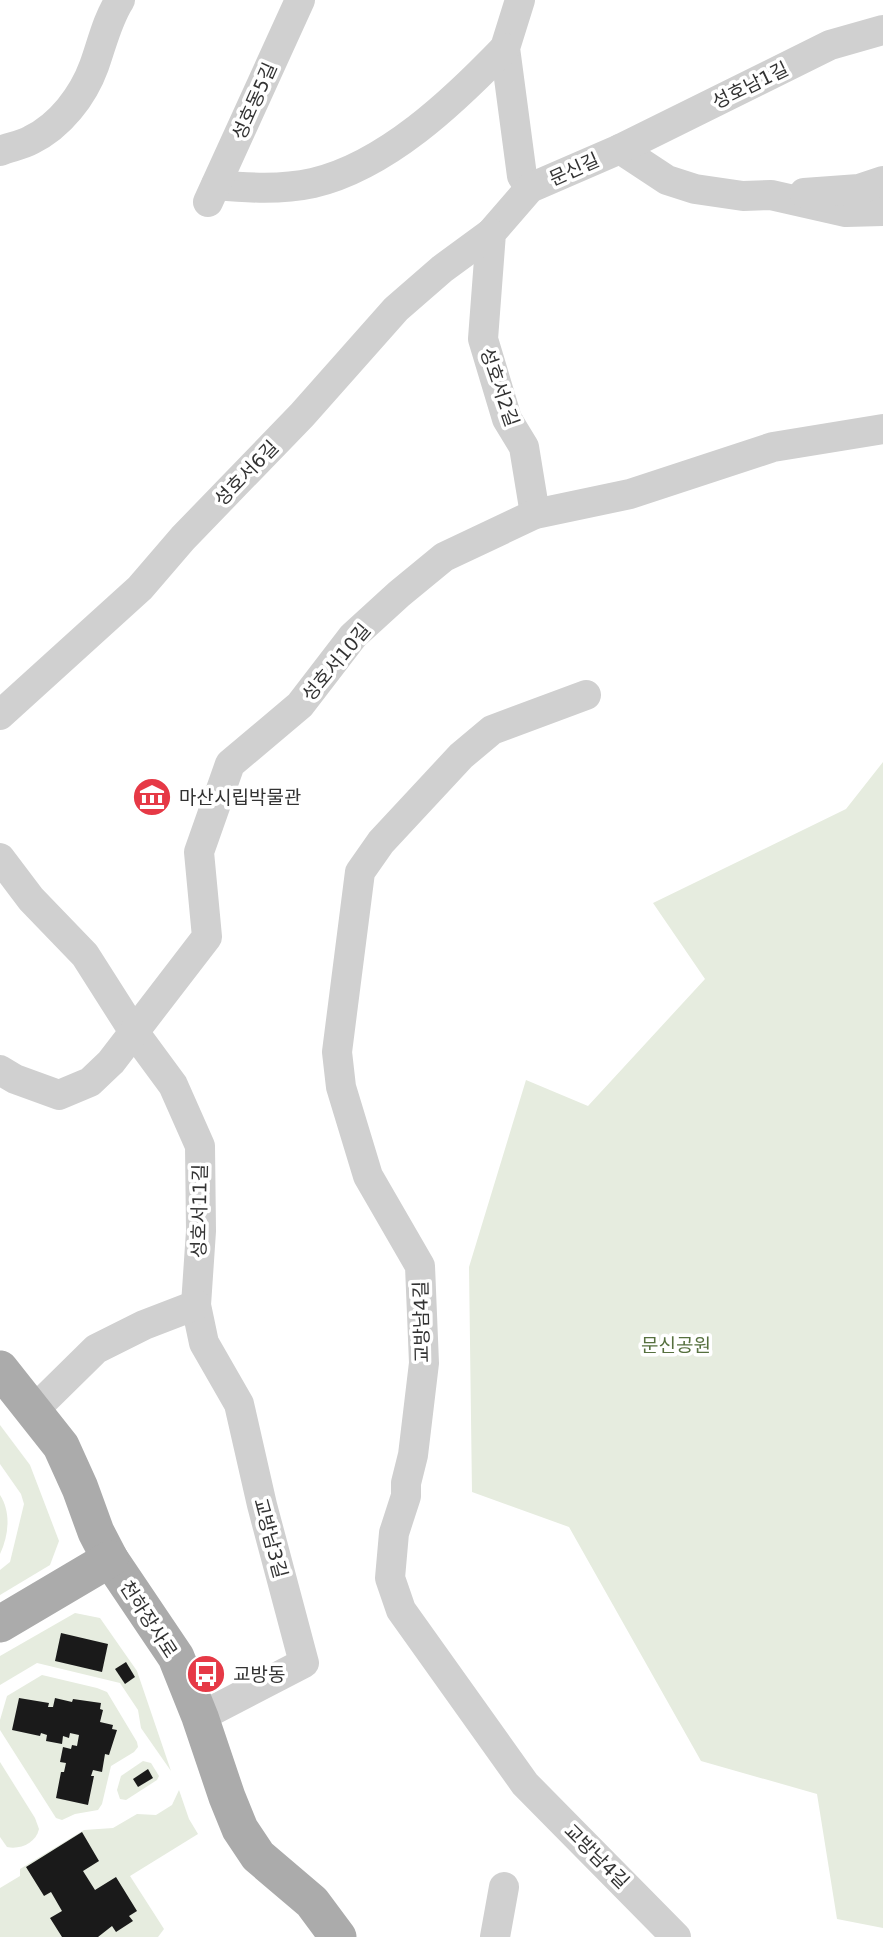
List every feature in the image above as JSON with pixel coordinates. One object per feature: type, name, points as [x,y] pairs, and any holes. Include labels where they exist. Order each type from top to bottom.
[{"type":"main road","name":"천하장사로","points":[[0,1369],[61,1446],[110,1559],[176,1657],[240,1829],[258,1856],[312,1902],[338,1937]]},
{"type":"main road","points":[[0,1624],[110,1559]]},
{"type":"street","points":[[0,151],[31,140],[53,126],[78,98],[93,70],[113,11],[120,0]]},
{"type":"street","name":"성호동5길","points":[[300,0],[212,194],[313,183],[373,159],[467,87],[505,48]]},
{"type":"street","name":"문신길","points":[[520,0],[505,48],[522,176],[530,188],[620,149],[667,180],[695,189],[743,196],[771,195],[846,212],[883,211]]},
{"type":"street","name":"성호남1길","points":[[620,149],[830,45],[883,30]]},
{"type":"street","points":[[771,195],[859,189],[883,181]]},
{"type":"street","points":[[491,233],[530,188]]},
{"type":"street","name":"성호서2길","points":[[491,233],[483,339],[507,419],[524,447],[535,514]]},
{"type":"street","name":"성호서6길","points":[[0,715],[140,588],[183,538],[302,415],[396,309],[442,269],[491,233]]},
{"type":"street","name":"성호서10길","points":[[0,1070],[15,1079],[59,1095],[90,1082],[111,1062],[207,937],[199,852],[230,764],[300,705],[353,636],[444,557],[535,514],[630,495],[773,447],[883,429]]},
{"type":"street","name":"교방남4길","points":[[586,695],[492,730],[461,756],[374,852],[360,872],[337,1052],[341,1087],[368,1176],[420,1266],[424,1363],[413,1454],[406,1483],[406,1496],[394,1533],[390,1578],[401,1611],[525,1784],[676,1937]]},
{"type":"street","name":"성호서11길","points":[[0,858],[31,899],[85,955],[134,1032],[173,1085],[200,1146],[201,1231],[196,1305]]},
{"type":"street","points":[[34,1410],[96,1349],[144,1325],[196,1305]]},
{"type":"street","name":"교방남3길","points":[[196,1305],[205,1343],[239,1404],[262,1505],[304,1662],[200,1717]]},
{"type":"street","points":[[495,1937],[504,1887]]},
{"type":"green space","name":"문신공원","points":[[883,762],[883,1928],[837,1919],[817,1794],[701,1761],[569,1527],[472,1492],[469,1267],[526,1080],[588,1106],[705,979],[653,903],[846,809]]},
{"type":"green space","points":[[0,1425],[30,1465],[59,1541],[50,1565],[0,1595],[0,1570],[10,1562],[24,1504],[21,1494],[0,1464]]},
{"type":"green space","points":[[0,1495],[8,1524],[0,1554]]},
{"type":"green space","points":[[75,1613],[100,1618],[137,1671],[171,1771],[141,1728],[138,1710],[120,1683],[37,1663],[0,1685],[0,1656]]},
{"type":"green space","points":[[42,1675],[107,1692],[138,1747],[111,1766],[102,1804],[98,1810],[75,1814],[62,1820],[56,1818],[0,1730],[7,1696]]},
{"type":"green space","points":[[143,1761],[151,1763],[159,1776],[157,1780],[126,1800],[120,1799],[117,1790],[121,1776]]},
{"type":"green space","points":[[0,1762],[39,1829],[31,1842],[12,1848],[7,1847],[0,1837]]},
{"type":"green space","points":[[179,1790],[189,1819],[198,1834],[130,1876],[164,1929],[158,1937],[0,1937],[0,1888],[20,1876],[20,1869],[84,1830],[113,1828],[137,1814],[156,1815],[172,1805]]},
{"type":"building","points":[[61,1633],[108,1644],[102,1672],[55,1661]]},
{"type":"building","points":[[126,1662],[135,1677],[125,1684],[115,1669]]},
{"type":"building","points":[[19,1698],[49,1703],[48,1707],[53,1707],[55,1698],[72,1702],[73,1699],[101,1703],[100,1709],[103,1710],[100,1722],[113,1725],[112,1729],[117,1730],[109,1755],[105,1754],[102,1772],[93,1770],[88,1805],[56,1798],[61,1772],[64,1772],[66,1763],[60,1762],[63,1747],[71,1749],[72,1745],[77,1746],[79,1735],[70,1733],[69,1738],[63,1736],[62,1744],[46,1741],[47,1735],[41,1733],[40,1736],[12,1730]]},
{"type":"building","points":[[148,1769],[153,1778],[138,1787],[133,1779]]},
{"type":"building","points":[[82,1832],[99,1861],[83,1871],[95,1890],[116,1877],[137,1911],[129,1916],[133,1921],[116,1932],[112,1926],[98,1937],[62,1937],[50,1918],[62,1911],[51,1892],[44,1896],[26,1867]]},
{"type":"place","name":"마산시립박물관","points":[[152,797]]},
{"type":"place","name":"교방동","points":[[206,1674]]}]
